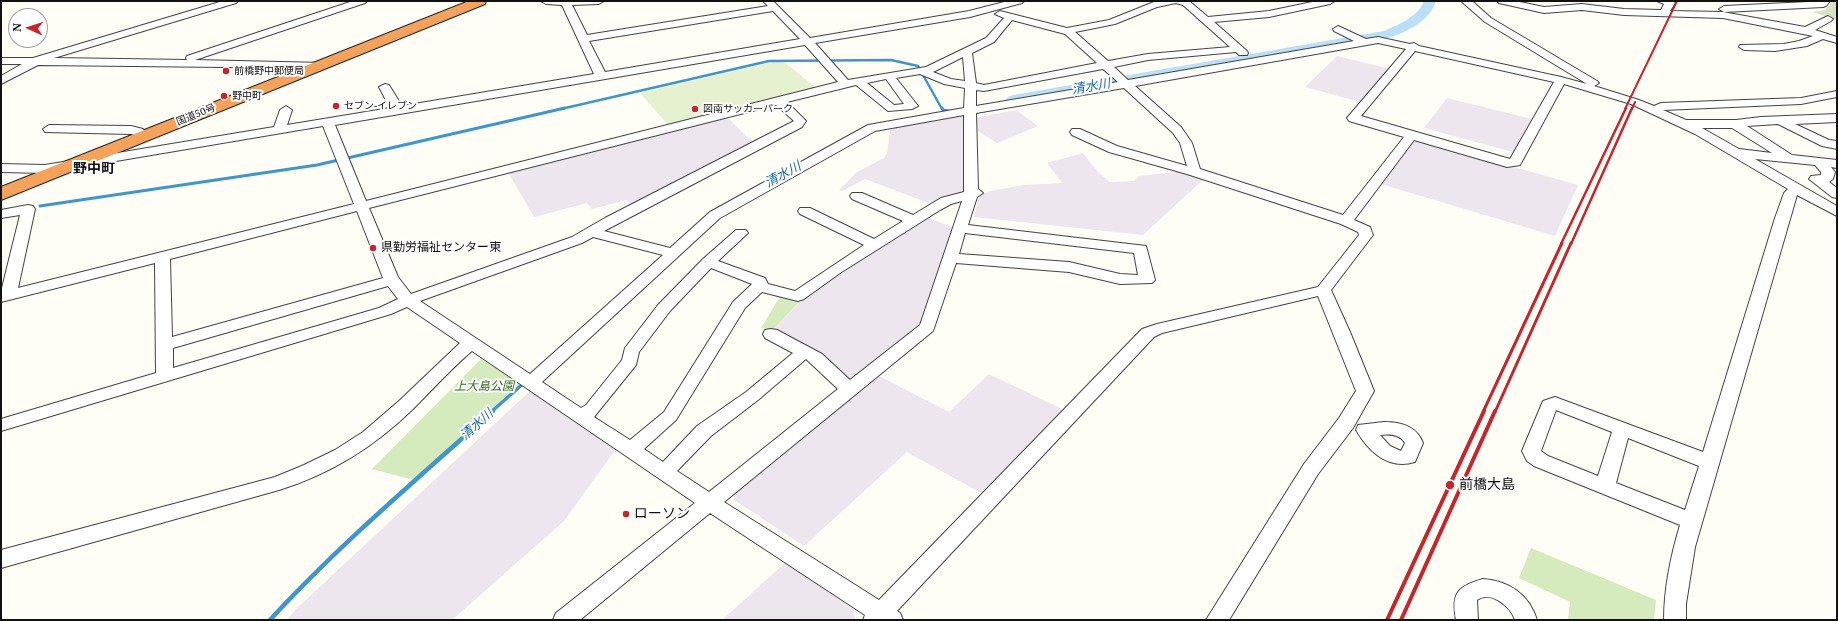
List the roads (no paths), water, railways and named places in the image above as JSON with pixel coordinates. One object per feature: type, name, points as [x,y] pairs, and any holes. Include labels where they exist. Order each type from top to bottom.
[{"type":"highway","name":"国道50号","points":[[315,65],[467,1]]},
{"type":"highway","name":"国道50号","points":[[1,187],[143,134],[480,1]]},
{"type":"highway","name":"国道50号","points":[[1,194],[78,163],[143,134]]},
{"type":"street","points":[[1,81],[35,62],[233,1]]},
{"type":"street","points":[[180,62],[362,1]]},
{"type":"street","points":[[546,1],[566,4],[599,1]]},
{"type":"street","points":[[979,1],[988,10],[1068,31],[1112,22],[1154,5],[1173,1]]},
{"type":"street","points":[[1,168],[46,169],[280,128],[808,42],[988,10],[1019,1]]},
{"type":"street","points":[[1180,1],[1186,3],[1238,49],[1253,59]]},
{"type":"street","points":[[1206,20],[1269,14],[1325,1]]},
{"type":"street","points":[[1466,1],[1488,20],[1590,81],[1604,91]]},
{"type":"street","points":[[1502,1],[1544,10],[1582,7],[1664,13],[1688,9],[1806,30],[1837,40]]},
{"type":"street","points":[[1662,1],[1670,3],[1664,13]]},
{"type":"street","points":[[1712,14],[1718,9],[1823,4],[1825,1]]},
{"type":"street","points":[[566,4],[601,76]]},
{"type":"street","points":[[582,39],[772,5],[808,42],[844,84]]},
{"type":"street","points":[[1,214],[28,209],[5,296],[844,84],[889,76],[924,72],[966,53],[990,40],[1010,17]]},
{"type":"street","points":[[1806,30],[1828,19]]},
{"type":"street","points":[[1338,29],[1361,40]]},
{"type":"street","points":[[1068,31],[1172,124],[1184,139],[1194,168],[1192,171]]},
{"type":"street","points":[[1744,47],[1774,48],[1793,46],[1809,43],[1822,35]]},
{"type":"street","points":[[531,383],[715,215],[872,128],[971,108],[1361,40],[1380,39],[1414,46],[1604,91],[1655,110],[1685,124],[1837,212]]},
{"type":"street","points":[[1414,46],[1352,118],[1507,163],[1515,162],[1560,80]]},
{"type":"street","points":[[924,72],[942,80],[970,86],[990,87],[1159,55],[1202,53],[1238,49]]},
{"type":"street","points":[[564,620],[927,327],[974,194],[970,68],[968,55],[966,53]]},
{"type":"street","points":[[1,61],[180,62],[315,65]]},
{"type":"street","points":[[858,81],[892,109],[912,106],[889,76]]},
{"type":"street","points":[[385,87],[396,106],[396,109]]},
{"type":"street","points":[[1655,110],[1661,107],[1814,100],[1837,94]]},
{"type":"street","points":[[1814,100],[1837,110]]},
{"type":"street","points":[[1,425],[385,311],[422,295],[577,240],[610,221],[798,124],[800,121],[779,101]]},
{"type":"street","points":[[1704,106],[1788,158]]},
{"type":"street","points":[[280,128],[286,110]]},
{"type":"street","points":[[1685,124],[1735,124],[1837,118]]},
{"type":"street","points":[[330,120],[329,125],[392,280],[410,301],[882,618],[1072,411],[1148,333],[1157,329],[1323,290],[1366,235],[1365,230],[1346,221],[1192,171],[1113,149],[1076,132]]},
{"type":"street","points":[[1778,121],[1831,144],[1827,162],[1828,172],[1826,179],[1816,179],[1837,194]]},
{"type":"street","points":[[49,129],[131,130],[143,134],[135,143],[136,146],[142,148],[161,148]]},
{"type":"street","points":[[1346,221],[1411,136]]},
{"type":"street","points":[[1735,152],[1827,162]]},
{"type":"street","points":[[1675,620],[1675,604],[1684,547],[1782,218],[1791,193],[1797,190]]},
{"type":"street","points":[[759,286],[798,296],[913,220],[946,201],[974,194]]},
{"type":"street","points":[[857,196],[913,220]]},
{"type":"street","points":[[805,211],[875,244]]},
{"type":"street","points":[[951,258],[1069,268],[1120,279],[1147,280],[1141,249],[961,228]]},
{"type":"street","points":[[592,232],[673,253]]},
{"type":"street","points":[[582,417],[592,409],[630,361],[631,352],[664,308],[708,262],[741,233]]},
{"type":"street","points":[[162,256],[165,376]]},
{"type":"street","points":[[631,450],[670,416],[739,305],[761,283],[755,279],[708,262]]},
{"type":"street","points":[[164,345],[392,280]]},
{"type":"street","points":[[1217,620],[1311,469],[1346,423],[1365,391],[1342,332],[1323,290]]},
{"type":"street","points":[[771,334],[816,358],[850,390]]},
{"type":"street","points":[[1,559],[272,485],[309,472],[340,456],[379,430],[472,343]]},
{"type":"street","points":[[664,473],[704,431],[757,393],[804,351]]},
{"type":"street","points":[[1692,521],[1541,461],[1534,456],[1531,451],[1549,405],[1552,403],[1559,404],[1709,462]]},
{"type":"street","points":[[1346,423],[1365,430]]},
{"type":"street","points":[[1605,486],[1622,428]]},
{"type":"street","points":[[1467,620],[1465,609],[1466,596],[1474,590],[1482,588],[1501,593],[1512,598],[1523,609],[1526,620]]},
{"type":"waterway","name":"清水川","points":[[1013,100],[1387,34],[1399,29],[1419,17],[1425,12],[1430,1]]},
{"type":"waterway","points":[[561,109],[769,61],[891,60],[918,66],[942,109]]},
{"type":"waterway","points":[[40,206],[317,165],[565,108]]},
{"type":"waterway","name":"清水川","points":[[942,108],[943,110],[949,111]]},
{"type":"waterway","name":"清水川","points":[[491,412],[525,382]]},
{"type":"waterway","name":"清水川","points":[[270,620],[323,565],[407,487],[493,411]]},
{"type":"railway","points":[[1625,109],[1677,1]]},
{"type":"railway","points":[[1632,109],[1635,102]]},
{"type":"railway","points":[[1561,244],[1626,108]]},
{"type":"railway","points":[[1571,244],[1632,108]]},
{"type":"railway","points":[[1483,412],[1562,243]]},
{"type":"railway","points":[[1495,412],[1571,243]]},
{"type":"railway","points":[[1387,620],[1484,411]]},
{"type":"railway","points":[[1401,620],[1495,411]]},
{"type":"place","name":"前橋野中郵便局","points":[[226,71]]},
{"type":"place","name":"野中町","points":[[224,96]]},
{"type":"place","name":"セブン-イレブン","points":[[336,106]]},
{"type":"place","name":"図南サッカーパーク","points":[[695,109]]},
{"type":"place","name":"県勤労福祉センター東","points":[[373,248]]},
{"type":"place","name":"前橋大島","points":[[1450,485]]},
{"type":"place","name":"ローソン","points":[[626,514]]},
{"type":"district","name":"野中町","points":[[94,169]]},
{"type":"park label","name":"上大島公園","points":[[484,387]]}]
